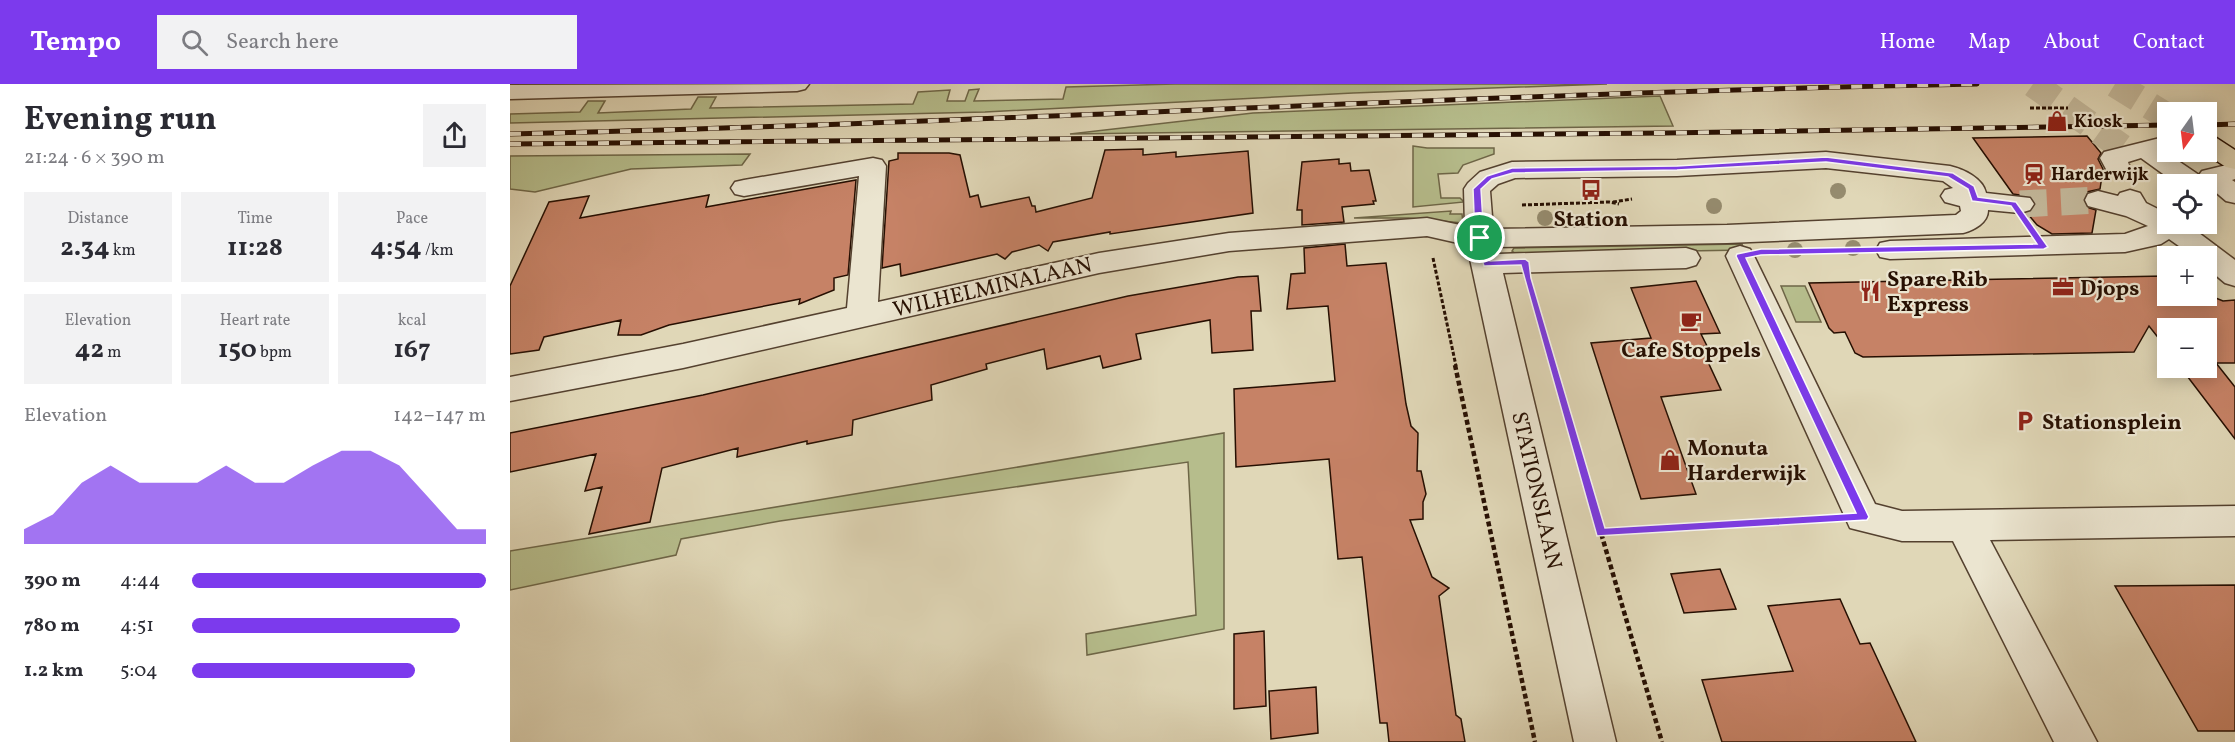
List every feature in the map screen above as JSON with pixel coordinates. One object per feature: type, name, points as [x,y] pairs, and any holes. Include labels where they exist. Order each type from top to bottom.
[{"type":"main road","points":[[2217,149],[2235,161]]},
{"type":"street","points":[[510,92],[797,84]]},
{"type":"street","points":[[2116,165],[2114,158],[2157,148]]},
{"type":"street","points":[[1483,251],[1477,189],[1489,178],[1512,170],[1666,168],[1826,160],[1950,174],[1972,188],[1962,198]]},
{"type":"street","points":[[2183,162],[2219,185]]},
{"type":"street","points":[[744,188],[873,166],[862,315]]},
{"type":"street","points":[[1962,198],[2017,204],[2044,247]]},
{"type":"street","points":[[1483,251],[1727,234],[1963,224],[1975,214],[1962,198]]},
{"type":"street","points":[[2098,200],[2132,204],[2157,217]]},
{"type":"street","name":"WILHELMINALAAN","points":[[510,389],[683,356],[1099,262],[1162,252],[1249,240],[1427,227],[1483,251]]},
{"type":"street","points":[[1483,251],[1525,262],[1740,256],[1761,252],[2044,247],[2125,243],[2157,234]]},
{"type":"street","points":[[2184,234],[2235,276]]},
{"type":"street","name":"STATIONSLAAN","points":[[1483,251],[1595,742]]},
{"type":"street","points":[[1740,256],[1863,517],[1902,526],[2235,521]]},
{"type":"street","points":[[1963,525],[2076,742]]},
{"type":"path","points":[[2030,108],[2068,108]]},
{"type":"path","points":[[1427,227],[1535,742]]},
{"type":"path","name":"STATIONSLAAN","points":[[1525,262],[1527,278],[1662,742]]},
{"type":"path","points":[[1601,533],[1863,517]]},
{"type":"green space","points":[[1175,84],[1607,84],[1353,93],[985,112],[510,123],[510,114],[580,112],[588,101],[605,101],[598,113],[691,109],[698,97],[716,97],[710,108],[913,104],[918,92],[950,90],[947,101],[965,101],[969,90],[979,89],[974,101],[1063,99],[1066,87]]},
{"type":"green space","points":[[1660,96],[1673,126],[1070,134],[1253,113]]},
{"type":"green space","points":[[1413,146],[1494,148],[1494,154],[1463,165],[1458,173],[1438,174],[1441,198],[1460,198],[1464,202],[1413,207]]},
{"type":"green space","points":[[750,154],[742,165],[631,169],[535,192],[510,189],[510,156]]},
{"type":"green space","points":[[1451,211],[1450,214],[1462,214],[1463,223],[1408,218],[1354,218]]},
{"type":"green space","points":[[1742,244],[1744,250],[1516,254],[1512,251],[1514,248]]},
{"type":"green space","points":[[1781,286],[1805,286],[1821,322],[1796,322]]},
{"type":"green space","points":[[1224,433],[1224,629],[1087,655],[1086,634],[1196,615],[1188,462],[780,521],[681,539],[676,555],[510,590],[510,551]]},
{"type":"building","points":[[2087,136],[2101,153],[2098,159],[2103,169],[2100,189],[2087,192],[2083,199],[2086,207],[2096,210],[2092,233],[2052,234],[2037,225],[2027,213],[2036,205],[2032,197],[2013,194],[1973,138]]},
{"type":"building","points":[[1143,149],[1143,155],[1176,152],[1176,157],[1248,151],[1253,213],[1053,242],[1048,251],[1039,245],[1012,252],[1005,259],[997,254],[901,276],[900,264],[882,268],[889,161],[898,159],[898,153],[960,155],[970,197],[978,195],[981,207],[1029,197],[1036,212],[1092,198],[1105,150]]},
{"type":"building","points":[[1339,159],[1339,164],[1350,163],[1351,171],[1369,170],[1376,201],[1373,201],[1374,204],[1342,207],[1344,222],[1302,225],[1302,210],[1297,210],[1302,162]]},
{"type":"building","points":[[856,180],[848,275],[834,278],[834,290],[799,304],[800,299],[669,325],[641,335],[618,335],[621,320],[544,337],[539,350],[510,354],[510,286],[549,202],[589,196],[580,218],[709,195],[706,207]]},
{"type":"building","points":[[1345,244],[1347,266],[1386,263],[1406,404],[1411,426],[1418,433],[1417,471],[1421,471],[1426,494],[1423,502],[1423,519],[1410,520],[1432,577],[1449,588],[1439,596],[1456,715],[1461,719],[1465,742],[1389,742],[1387,723],[1380,723],[1362,557],[1338,559],[1329,459],[1236,467],[1234,389],[1335,381],[1328,306],[1287,309],[1291,274],[1305,273],[1304,248]]},
{"type":"building","points":[[1258,276],[1261,311],[1251,311],[1253,350],[1212,353],[1210,320],[1136,334],[1141,359],[1103,368],[1100,356],[1047,369],[1044,349],[986,364],[987,369],[931,385],[932,400],[853,420],[852,435],[807,444],[807,441],[737,457],[738,448],[662,468],[650,522],[589,534],[602,487],[585,491],[596,454],[510,472],[510,433],[703,395],[1128,296],[1238,277]]},
{"type":"building","points":[[2157,276],[2157,306],[2217,306],[2217,299],[2223,301],[2235,300],[2235,363],[2217,363],[2217,318],[2157,318],[2157,336],[2149,326],[2134,352],[1863,357],[1855,353],[1845,332],[1834,333],[1829,328],[1809,283]]},
{"type":"building","points":[[1696,281],[1720,333],[1701,334],[1707,346],[1701,347],[1721,390],[1661,397],[1696,494],[1641,499],[1591,343],[1651,338],[1631,288]]},
{"type":"building","points":[[2217,364],[2235,387],[2235,439],[2189,378],[2217,378]]},
{"type":"building","points":[[1720,569],[1736,609],[1684,613],[1671,574]]},
{"type":"building","points":[[2235,585],[2235,731],[2198,731],[2115,586]]},
{"type":"building","points":[[1840,599],[1860,644],[1870,643],[1916,742],[1722,742],[1702,680],[1793,671],[1768,606]]},
{"type":"building","points":[[1264,631],[1266,706],[1234,709],[1234,634]]},
{"type":"building","points":[[1316,687],[1318,733],[1271,739],[1269,691]]},
{"type":"tunnel","points":[[2033,84],[2130,153]]},
{"type":"tunnel","points":[[2115,84],[2157,110]]},
{"type":"tunnel","points":[[2020,204],[2098,200]]},
{"type":"railway","points":[[510,134],[877,123],[1610,94],[1977,84]]},
{"type":"railway","points":[[2217,125],[2235,124]]},
{"type":"railway","points":[[510,144],[1664,133],[2157,125]]},
{"type":"place","name":"Kiosk","points":[[2057,121]]},
{"type":"place","name":"Harderwijk","points":[[2034,174]]},
{"type":"place","name":"Station","points":[[1591,190]]},
{"type":"place","name":"Djops","points":[[2063,287]]},
{"type":"place","name":"Spare Rib Express","points":[[1870,291]]},
{"type":"place","name":"Cafe Stoppels","points":[[1691,321]]},
{"type":"place","name":"Stationsplein","points":[[2025,421]]},
{"type":"place","name":"Monuta Harderwijk","points":[[1670,460]]},
{"type":"route","points":[[1826,160],[1950,174],[1972,188],[1975,199],[2013,204],[2044,247],[1761,252],[1740,256],[1805,389],[1863,517],[1601,533],[1527,278],[1525,262],[1487,264],[1480,238],[1477,189],[1489,178],[1512,170],[1591,171],[1826,160]]}]
